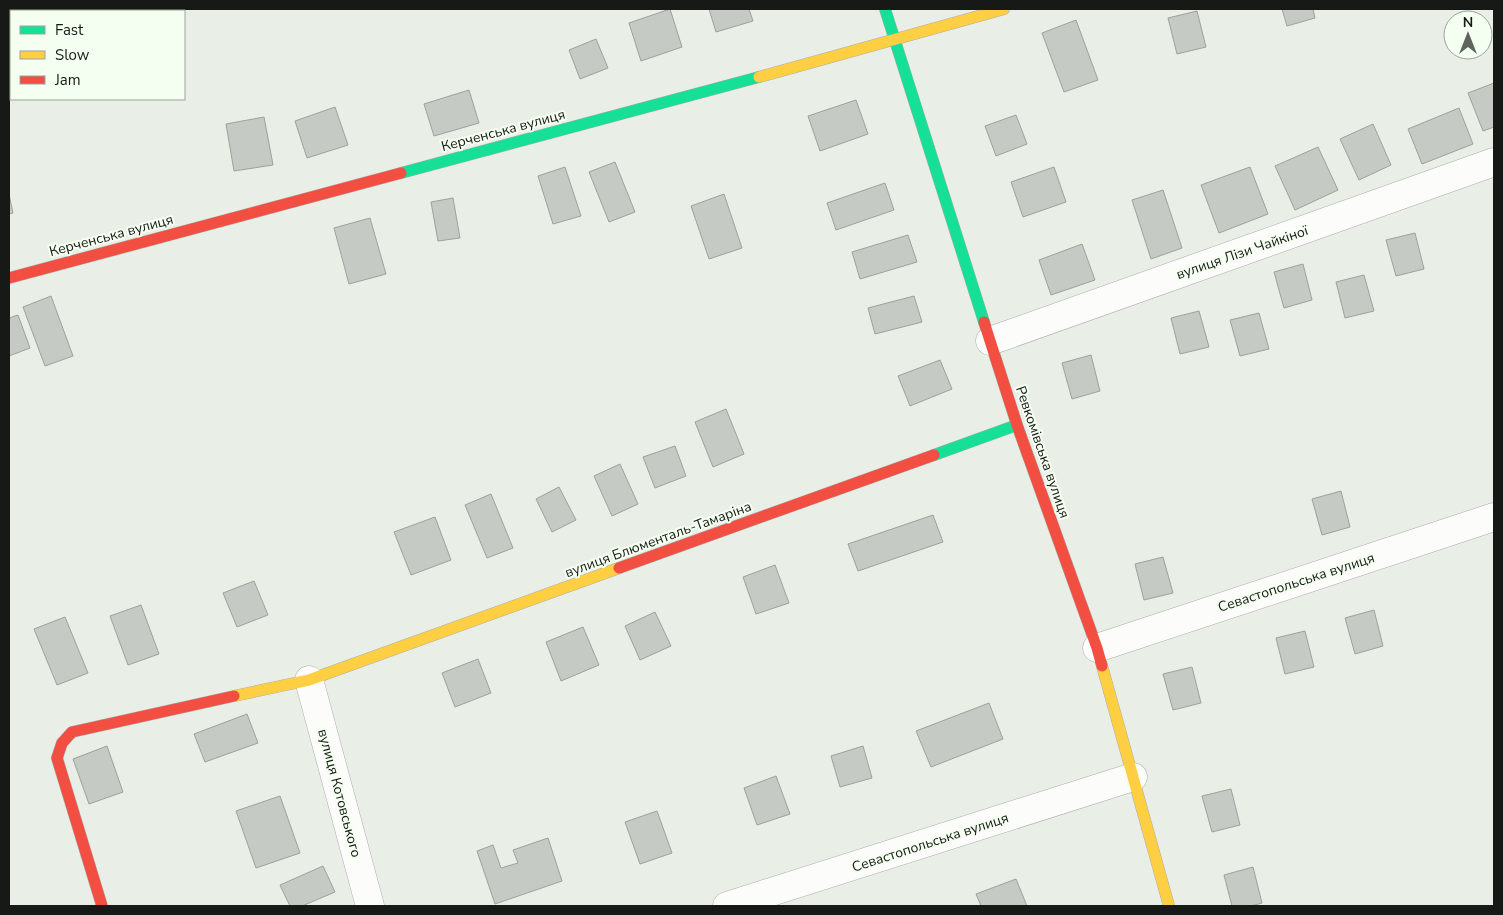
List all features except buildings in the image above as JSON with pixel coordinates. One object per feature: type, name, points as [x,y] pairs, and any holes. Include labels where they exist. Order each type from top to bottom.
[{"type":"street","name":"Ревкомівська вулиця","points":[[885,9],[1017,425],[1097,648],[1169,906]]},
{"type":"street","name":"Керченська вулиця","points":[[9,278],[1004,9]]},
{"type":"street","name":"вулиця Лізи Чайкіної","points":[[990,341],[1494,162]]},
{"type":"street","name":"вулиця Блюменталь-Тамаріна","points":[[102,906],[57,758],[63,739],[72,732],[309,680],[1017,425]]},
{"type":"street","name":"Севастопольська вулиця","points":[[1097,648],[1494,517]]},
{"type":"street","name":"вулиця Котовського","points":[[309,680],[370,906]]},
{"type":"street","name":"Севастопольська вулиця","points":[[727,906],[1133,777]]},
{"type":"traffic: fast","points":[[885,9],[984,322]]},
{"type":"traffic: fast","points":[[401,173],[759,77]]},
{"type":"traffic: fast","points":[[934,455],[1017,425]]},
{"type":"traffic: slow","points":[[759,77],[1004,9]]},
{"type":"traffic: slow","points":[[234,696],[309,680],[619,568]]},
{"type":"traffic: slow","points":[[1102,666],[1169,906]]},
{"type":"traffic: jam","points":[[9,278],[401,173]]},
{"type":"traffic: jam","points":[[984,322],[1017,425],[1102,666]]},
{"type":"traffic: jam","points":[[619,568],[934,455]]},
{"type":"traffic: jam","points":[[102,906],[57,758],[62,743],[72,732],[234,696]]}]
